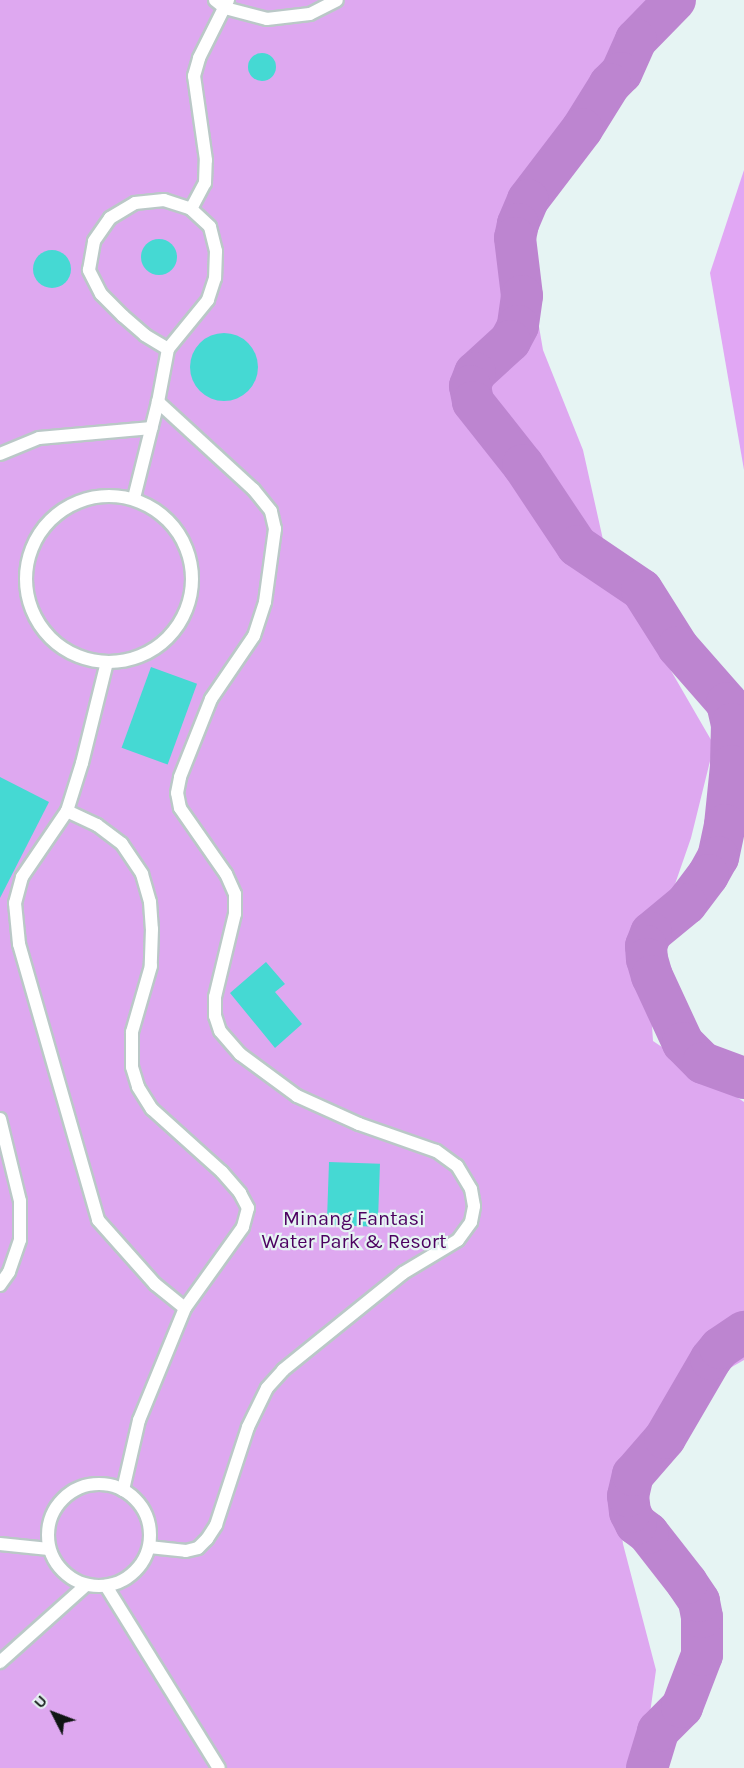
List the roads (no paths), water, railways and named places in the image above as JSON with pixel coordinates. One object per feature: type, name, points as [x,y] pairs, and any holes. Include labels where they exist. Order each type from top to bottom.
[{"type":"lane","points":[[191,209],[205,183],[206,160],[194,76],[199,58],[223,2],[267,19],[310,14],[337,0]]},
{"type":"lane","points":[[134,498],[158,402],[168,349],[208,300],[215,278],[216,251],[210,227],[191,209],[164,200],[135,203],[110,218],[94,241],[89,270],[101,294],[115,309],[145,335],[168,349]]},
{"type":"lane","points":[[149,1547],[186,1551],[198,1548],[207,1539],[216,1525],[248,1427],[267,1388],[283,1370],[403,1273],[458,1240],[471,1222],[474,1206],[471,1189],[457,1166],[436,1151],[359,1124],[297,1096],[240,1054],[220,1031],[215,1016],[215,998],[235,914],[235,894],[226,874],[180,808],[177,793],[180,777],[211,699],[254,636],[265,602],[275,529],[271,511],[253,489],[158,402]]},
{"type":"lane","points":[[0,454],[39,438],[152,428]]},
{"type":"lane","points":[[105,495],[134,498],[164,514],[185,541],[193,574],[188,608],[170,637],[141,656],[107,662],[80,657],[55,643],[37,621],[27,594],[27,566],[36,539],[54,517],[78,502],[105,495]]},
{"type":"lane","points":[[107,662],[82,764],[67,811],[22,877],[15,903],[19,944],[98,1220],[155,1284],[185,1308]]},
{"type":"lane","points":[[67,811],[97,825],[122,844],[142,874],[150,902],[151,966],[132,1032],[132,1067],[138,1087],[152,1109],[222,1172],[240,1193],[248,1208],[243,1227],[185,1308],[139,1420],[123,1490]]},
{"type":"lane","points":[[0,1119],[20,1201],[20,1240],[9,1272],[0,1286]]},
{"type":"lane","points":[[104,1484],[123,1490],[136,1500],[146,1514],[150,1530],[149,1547],[140,1566],[125,1579],[106,1586],[86,1585],[70,1578],[57,1565],[49,1549],[48,1529],[54,1510],[68,1495],[85,1486],[104,1484]]},
{"type":"lane","points":[[0,1544],[49,1549]]},
{"type":"lane","points":[[0,1662],[86,1585]]},
{"type":"lane","points":[[106,1586],[219,1768]]},
{"type":"waterway","points":[[675,0],[636,40],[621,73],[610,84],[582,129],[528,200],[515,238],[522,296],[518,326],[510,341],[475,373],[470,386],[473,402],[523,465],[577,546],[642,590],[678,647],[727,703],[732,724],[731,766],[725,825],[718,857],[708,875],[686,904],[651,933],[646,946],[652,976],[683,1043],[703,1063],[744,1078]]},
{"type":"waterway","points":[[647,1768],[658,1731],[682,1707],[702,1655],[702,1617],[699,1601],[687,1583],[648,1533],[636,1524],[630,1512],[628,1496],[633,1475],[665,1438],[711,1359],[720,1348],[744,1332]]},
{"type":"park label","name":"Minang Fantasi Water Park & Resort","points":[[354,1230]]}]
